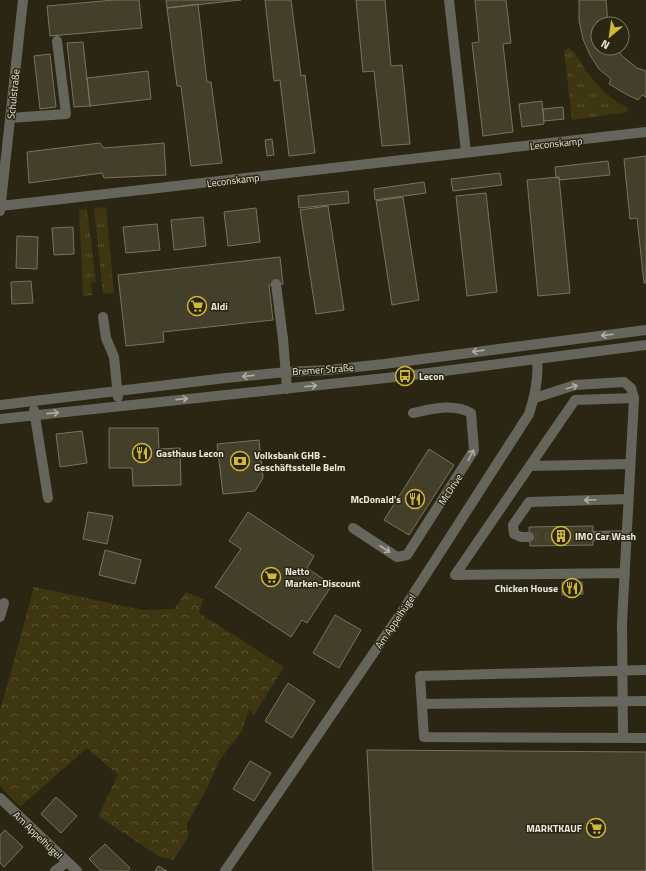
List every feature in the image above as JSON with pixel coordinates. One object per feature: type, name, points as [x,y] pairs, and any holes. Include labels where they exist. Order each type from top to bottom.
[{"type":"street","name":"Schulstraße","points":[[0,209],[23,0]]},
{"type":"street","points":[[449,0],[466,152]]},
{"type":"street","points":[[10,118],[66,114],[58,41]]},
{"type":"street","name":"Leconskamp","points":[[0,209],[466,152],[646,132]]},
{"type":"street","points":[[276,284],[287,389]]},
{"type":"street","points":[[103,317],[106,338],[114,357],[118,406]]},
{"type":"street","name":"Bremer Straße","points":[[0,405],[286,372],[328,370],[384,364],[646,330]]},
{"type":"street","name":"Bremer Straße","points":[[0,419],[287,389],[646,345]]},
{"type":"street","name":"Am Appelhügel","points":[[224,871],[407,604],[529,414],[535,398],[538,370],[537,359]]},
{"type":"street","points":[[535,398],[575,385],[624,382],[631,388],[634,398],[622,623],[624,671],[623,738]]},
{"type":"street","points":[[625,573],[455,575],[575,400],[634,398]]},
{"type":"street","points":[[33,401],[48,498]]},
{"type":"street","name":"McDrive","points":[[352,528],[397,557],[407,556],[474,450],[471,413],[462,408],[440,407],[412,413]]},
{"type":"street","points":[[530,466],[630,464]]},
{"type":"street","points":[[529,537],[521,537],[514,534],[513,525],[529,502],[629,499]]},
{"type":"street","points":[[593,536],[627,535]]},
{"type":"street","points":[[0,617],[4,603]]},
{"type":"street","points":[[646,670],[420,676],[424,737],[646,738]]},
{"type":"street","points":[[422,704],[646,701]]},
{"type":"street","name":"Am Appelhügel","points":[[0,798],[77,871]]},
{"type":"street","points":[[55,871],[67,862]]},
{"type":"green space","points":[[569,48],[574,52],[585,69],[603,91],[627,107],[628,112],[572,120],[564,51]]},
{"type":"green space","points":[[106,207],[114,293],[103,294],[94,208]]},
{"type":"green space","points":[[87,209],[96,282],[91,283],[93,295],[83,296],[79,210]]},
{"type":"green space","points":[[34,587],[143,610],[174,609],[186,592],[203,599],[199,613],[284,667],[254,715],[249,709],[242,731],[219,761],[208,786],[187,824],[188,838],[173,860],[160,857],[98,816],[118,775],[87,748],[20,807],[0,786],[0,711]]},
{"type":"building","points":[[114,0],[139,0],[142,28],[50,36],[47,6]]},
{"type":"building","points":[[166,0],[241,0],[167,8]]},
{"type":"building","points":[[265,0],[291,0],[301,76],[305,75],[315,153],[289,156],[280,80],[274,81]]},
{"type":"building","points":[[356,0],[385,0],[391,66],[402,65],[410,144],[382,146],[374,71],[363,72]]},
{"type":"building","points":[[475,0],[506,0],[511,43],[503,44],[513,132],[483,136],[472,43],[479,42]]},
{"type":"building","points":[[579,0],[606,0],[607,16],[590,16],[590,55],[583,39],[579,20]]},
{"type":"building","points":[[198,4],[207,82],[211,82],[222,163],[191,166],[181,86],[177,86],[167,8]]},
{"type":"building","points":[[83,42],[90,106],[74,107],[67,43]]},
{"type":"building","points":[[50,54],[56,107],[40,109],[34,56]]},
{"type":"building","points":[[591,56],[622,56],[637,68],[646,71],[646,97],[642,95],[638,100],[624,93],[609,84],[611,79],[599,69]]},
{"type":"building","points":[[148,71],[151,99],[90,106],[87,78]]},
{"type":"building","points":[[542,101],[544,124],[522,127],[519,104]]},
{"type":"building","points":[[563,107],[564,119],[544,121],[543,109]]},
{"type":"building","points":[[272,139],[274,155],[267,156],[265,140]]},
{"type":"building","points":[[100,143],[104,148],[164,143],[166,175],[104,178],[102,173],[29,183],[27,152]]},
{"type":"building","points":[[646,156],[646,283],[644,283],[637,218],[630,219],[624,159]]},
{"type":"building","points":[[608,161],[610,175],[559,180],[559,177],[556,178],[555,167]]},
{"type":"building","points":[[500,173],[502,185],[453,191],[451,179]]},
{"type":"building","points":[[559,177],[570,293],[538,296],[527,180]]},
{"type":"building","points":[[424,182],[426,193],[375,200],[374,189]]},
{"type":"building","points":[[348,191],[349,203],[299,208],[298,196]]},
{"type":"building","points":[[486,193],[497,292],[467,296],[456,196]]},
{"type":"building","points":[[403,197],[419,300],[392,305],[376,201]]},
{"type":"building","points":[[328,206],[344,310],[316,314],[300,210]]},
{"type":"building","points":[[256,208],[260,242],[228,246],[224,212]]},
{"type":"building","points":[[203,217],[206,246],[174,250],[171,220]]},
{"type":"building","points":[[157,224],[160,250],[126,253],[123,227]]},
{"type":"building","points":[[73,227],[74,254],[54,255],[52,228]]},
{"type":"building","points":[[17,236],[38,237],[37,269],[16,268]]},
{"type":"building","name":"Aldi","points":[[280,257],[283,284],[269,285],[273,320],[163,332],[164,342],[126,346],[118,275]]},
{"type":"building","points":[[31,281],[33,303],[12,304],[11,282]]},
{"type":"building","points":[[109,428],[158,428],[159,449],[180,448],[181,485],[133,486],[132,468],[109,468]]},
{"type":"building","points":[[82,431],[87,463],[60,467],[56,434]]},
{"type":"building","name":"Volksbank GHB - Geschäftsstelle Belm","points":[[259,440],[263,478],[255,491],[223,494],[217,444]]},
{"type":"building","name":"McDonald's","points":[[429,449],[454,465],[409,535],[384,520]]},
{"type":"building","points":[[88,512],[113,516],[107,544],[83,539]]},
{"type":"building","name":"Netto Marken-Discount","points":[[248,512],[314,556],[307,568],[332,585],[307,623],[302,620],[291,637],[215,587],[241,549],[229,541]]},
{"type":"building","name":"IMO Car Wash","points":[[593,526],[593,545],[530,546],[529,527]]},
{"type":"building","points":[[105,550],[141,560],[135,584],[99,575]]},
{"type":"building","name":"Chicken House","points":[[562,582],[582,582],[583,594],[562,595]]},
{"type":"building","points":[[335,615],[361,630],[339,668],[313,653]]},
{"type":"building","points":[[288,683],[315,701],[292,738],[265,721]]},
{"type":"building","points":[[367,750],[646,752],[646,871],[373,871]]},
{"type":"building","points":[[250,761],[271,773],[254,801],[233,789]]},
{"type":"building","points":[[56,797],[77,816],[61,833],[41,814]]},
{"type":"building","points":[[5,830],[23,847],[4,867],[0,863],[0,835]]},
{"type":"building","points":[[105,844],[130,868],[128,871],[101,871],[89,859]]},
{"type":"building","points":[[158,866],[167,871],[155,871]]},
{"type":"tunnel","points":[[529,537],[593,536]]},
{"type":"place","name":"Aldi","points":[[197,306]]},
{"type":"place","name":"Lecon","points":[[405,376]]},
{"type":"place","name":"Gasthaus Lecon","points":[[142,453]]},
{"type":"place","name":"Volksbank GHB - Geschäftsstelle Belm","points":[[240,461]]},
{"type":"place","name":"McDonald's","points":[[415,499]]},
{"type":"place","name":"IMO Car Wash","points":[[561,536]]},
{"type":"place","name":"Netto Marken-Discount","points":[[271,577]]},
{"type":"place","name":"Chicken House","points":[[572,588]]},
{"type":"place","name":"MARKTKAUF","points":[[596,828]]}]
